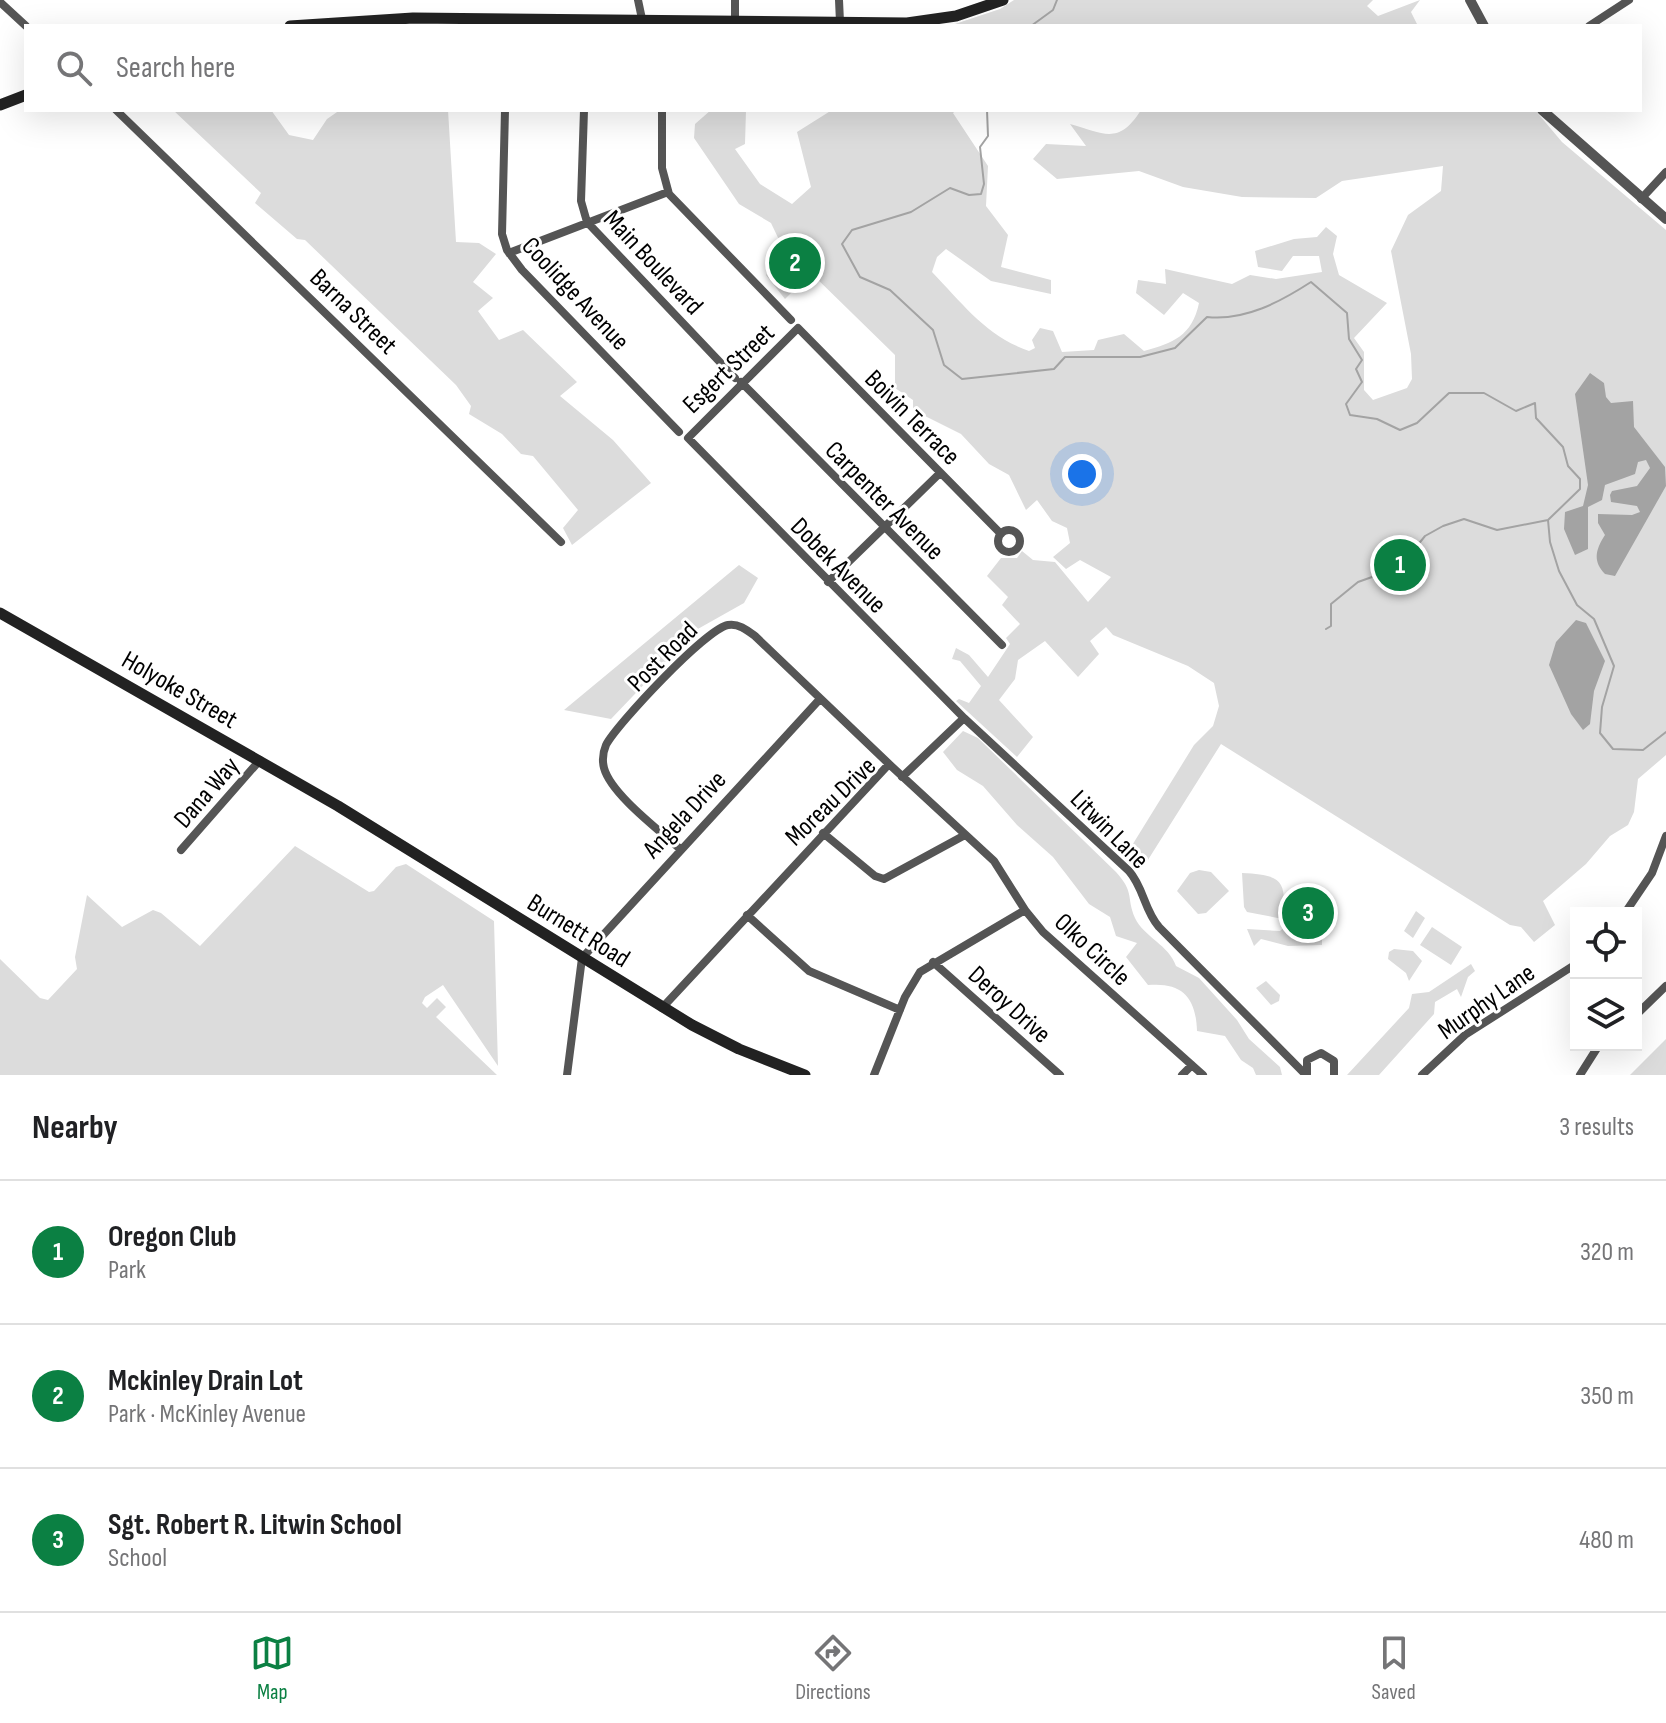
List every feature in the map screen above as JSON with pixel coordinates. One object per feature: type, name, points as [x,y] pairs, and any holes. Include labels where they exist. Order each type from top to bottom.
[{"type":"main road","points":[[311,24],[365,19],[510,22],[642,19],[662,22],[919,21],[956,16],[1003,0]]},
{"type":"main road","points":[[0,105],[24,96]]},
{"type":"main road","name":"Holyoke Street","points":[[0,613],[338,806]]},
{"type":"main road","name":"Burnett Road","points":[[338,806],[662,1008],[727,1044],[801,1074]]},
{"type":"street","points":[[638,0],[642,19]]},
{"type":"street","points":[[735,0],[735,20]]},
{"type":"street","points":[[839,0],[840,22]]},
{"type":"street","points":[[1470,0],[1483,24]]},
{"type":"street","points":[[1592,24],[1629,0]]},
{"type":"street","points":[[0,2],[24,24]]},
{"type":"street","name":"Barna Street","points":[[118,112],[561,542]]},
{"type":"street","name":"Coolidge Avenue","points":[[505,112],[502,234],[509,253],[679,432]]},
{"type":"street","name":"Main Boulevard","points":[[584,112],[581,207],[589,225],[738,380]]},
{"type":"street","points":[[662,112],[662,168],[668,192],[791,320]]},
{"type":"street","points":[[1544,112],[1557,127],[1666,219]]},
{"type":"street","points":[[1641,199],[1665,176]]},
{"type":"street","points":[[509,253],[589,225],[668,192]]},
{"type":"street","name":"Esgert Street","points":[[688,438],[738,380],[798,328]]},
{"type":"street","name":"Boivin Terrace","points":[[798,328],[1001,534]]},
{"type":"street","name":"Carpenter Avenue","points":[[738,380],[1002,645]]},
{"type":"street","name":"Dobek Avenue","points":[[688,438],[964,718]]},
{"type":"street","points":[[828,582],[940,473]]},
{"type":"street","name":"Post Road","points":[[679,848],[615,787],[602,761],[609,740],[685,657],[717,629],[737,625],[755,636],[889,764]]},
{"type":"street","name":"Angela Drive","points":[[582,958],[679,848],[819,700]]},
{"type":"street","points":[[902,777],[964,718]]},
{"type":"street","name":"Litwin Lane","points":[[964,718],[1129,871],[1140,887],[1144,907],[1159,927],[1306,1075]]},
{"type":"street","name":"Dana Way","points":[[181,850],[260,760]]},
{"type":"street","name":"Moreau Drive","points":[[662,1008],[889,764],[994,861],[1025,910]]},
{"type":"street","points":[[823,833],[875,876],[884,879],[965,835]]},
{"type":"street","points":[[1629,907],[1652,873],[1666,836]]},
{"type":"street","name":"Olko Circle","points":[[874,1075],[900,1010],[920,972],[1025,910],[1043,932],[1203,1075]]},
{"type":"street","points":[[747,915],[809,971],[900,1010]]},
{"type":"street","points":[[567,1075],[582,958]]},
{"type":"street","name":"Deroy Drive","points":[[933,962],[1060,1075]]},
{"type":"street","name":"Murphy Lane","points":[[1422,1075],[1465,1035],[1570,968]]},
{"type":"street","points":[[1642,1009],[1666,986]]},
{"type":"street","points":[[1580,1075],[1595,1051]]},
{"type":"street","points":[[1306,1075],[1307,1060],[1321,1053],[1332,1059],[1334,1075]]},
{"type":"street","points":[[1182,1075],[1192,1065]]},
{"type":"shaded area","points":[[1014,0],[1373,0],[1367,6],[1378,16],[1420,0],[1411,12],[1417,24],[955,24],[1000,9]]},
{"type":"shaded area","points":[[175,112],[272,112],[289,135],[313,140],[327,119],[337,112],[448,112],[456,242],[479,243],[496,254],[473,282],[493,298],[478,311],[499,340],[523,330],[577,382],[560,396],[613,440],[651,483],[572,545],[563,528],[578,510],[533,456],[521,454],[502,434],[469,414],[471,406],[456,385],[305,240],[297,239],[255,203],[261,193]]},
{"type":"shaded area","points":[[709,112],[746,112],[745,144],[735,149],[760,184],[792,204],[811,187],[797,132],[829,112],[954,112],[988,166],[986,206],[1008,235],[1001,267],[1051,280],[1051,294],[991,281],[946,249],[937,257],[932,272],[988,328],[1029,351],[1035,348],[1032,340],[1040,328],[1053,331],[1062,352],[1094,350],[1098,340],[1124,334],[1144,351],[1164,345],[1186,331],[1199,303],[1183,293],[1164,315],[1136,293],[1138,280],[1166,284],[1165,269],[1232,284],[1250,275],[1276,279],[1322,272],[1319,256],[1293,256],[1282,271],[1258,267],[1255,251],[1294,239],[1317,237],[1326,227],[1337,236],[1333,254],[1339,275],[1387,303],[1354,338],[1364,352],[1364,390],[1373,400],[1407,388],[1412,379],[1411,354],[1391,251],[1408,215],[1441,191],[1443,166],[1342,181],[1316,198],[1242,197],[1183,187],[1139,171],[1057,179],[1033,159],[1046,144],[1086,146],[1070,124],[1110,134],[1126,128],[1140,112],[1537,112],[1562,142],[1666,230],[1666,755],[1638,779],[1634,812],[1628,825],[1610,836],[1586,864],[1543,901],[1555,925],[1534,942],[1521,927],[1510,925],[1221,744],[1146,863],[1131,847],[1194,745],[1213,726],[1219,706],[1214,683],[1188,666],[1113,635],[1106,627],[1090,641],[1099,654],[1078,677],[1045,641],[1018,660],[1015,679],[999,700],[1033,737],[1017,757],[956,701],[959,699],[969,703],[981,686],[960,661],[952,659],[956,648],[969,655],[988,677],[1010,644],[1006,638],[1020,624],[1002,605],[1008,597],[987,576],[1001,558],[1017,558],[1022,551],[1033,560],[1055,562],[1088,602],[1111,577],[1080,560],[1066,569],[1053,557],[1070,543],[1067,528],[1052,521],[1037,500],[1026,510],[1009,475],[989,464],[961,434],[913,410],[913,400],[895,388],[895,355],[811,273],[785,299],[766,275],[791,250],[781,244],[771,223],[739,204],[694,138],[695,124]]},
{"type":"shaded area","points":[[1590,373],[1604,383],[1606,397],[1611,403],[1633,401],[1634,427],[1665,467],[1666,486],[1615,576],[1605,574],[1598,564],[1598,550],[1605,535],[1598,523],[1598,514],[1632,515],[1640,512],[1637,506],[1611,502],[1610,495],[1612,491],[1637,486],[1650,468],[1646,460],[1638,462],[1635,474],[1605,485],[1602,500],[1588,507],[1588,549],[1575,555],[1564,529],[1565,512],[1583,506],[1588,485],[1575,394]]},
{"type":"shaded area","points":[[739,565],[758,578],[744,603],[696,630],[611,719],[564,710]]},
{"type":"shaded area","points":[[1576,620],[1586,623],[1605,661],[1594,691],[1590,724],[1583,730],[1571,714],[1549,665],[1556,642]]},
{"type":"shaded area","points":[[963,731],[978,738],[1116,872],[1128,890],[1132,911],[1139,925],[1168,952],[1176,966],[1199,978],[1237,1020],[1249,1039],[1280,1067],[1282,1075],[1256,1075],[1253,1068],[1241,1060],[1225,1036],[1197,1031],[1194,1009],[1185,994],[1170,986],[1148,985],[1126,957],[1137,943],[1116,936],[1110,917],[1089,904],[1053,857],[1017,825],[983,786],[957,770],[943,752]]},
{"type":"shaded area","points":[[295,846],[369,892],[374,891],[396,867],[406,864],[494,921],[498,1066],[443,985],[425,997],[422,1003],[427,1008],[437,998],[446,1007],[436,1017],[497,1075],[0,1075],[0,959],[40,998],[48,1000],[77,969],[75,957],[87,895],[122,927],[153,910],[161,913],[200,946]]},
{"type":"shaded area","points":[[1199,870],[1211,872],[1229,891],[1206,913],[1198,914],[1177,891],[1190,873]]},
{"type":"shaded area","points":[[1242,873],[1265,875],[1279,882],[1284,895],[1283,919],[1247,912]]},
{"type":"shaded area","points":[[1416,911],[1425,918],[1413,938],[1404,931]]},
{"type":"shaded area","points":[[1315,924],[1322,929],[1322,945],[1288,946],[1261,939],[1254,946],[1247,929],[1280,931],[1286,926]]},
{"type":"shaded area","points":[[1432,927],[1462,947],[1451,965],[1420,945]]},
{"type":"shaded area","points":[[1394,949],[1413,951],[1422,961],[1409,981],[1406,973],[1388,959],[1389,952]]},
{"type":"shaded area","points":[[1471,964],[1475,971],[1468,977],[1461,997],[1457,989],[1435,1002],[1434,1014],[1379,1075],[1347,1075],[1409,1008],[1412,994],[1429,992]]},
{"type":"shaded area","points":[[1266,981],[1280,995],[1279,1001],[1271,1005],[1256,988]]},
{"type":"shaded area","points":[[1666,1039],[1666,1075],[1630,1075]]},
{"type":"waterway","points":[[1034,24],[1053,10],[1057,0]]},
{"type":"waterway","points":[[987,112],[988,136],[980,147],[984,184],[981,194],[969,195],[950,188],[911,212],[852,230],[842,244],[860,277],[890,290],[933,330],[944,365],[962,379],[1054,369],[1065,357],[1140,357],[1175,348],[1207,317],[1248,313],[1274,303],[1311,282],[1347,313],[1349,339],[1362,360],[1356,369],[1362,382],[1346,404],[1350,415],[1377,419],[1400,430],[1417,423],[1449,393],[1484,393],[1516,411],[1535,403],[1536,418],[1563,447],[1568,466],[1580,479],[1580,489],[1548,520],[1550,542],[1559,571],[1577,605],[1594,619],[1614,666],[1602,707],[1600,733],[1613,749],[1643,750],[1666,732]]},
{"type":"waterway","points":[[1326,629],[1331,626],[1331,604],[1358,582],[1400,567],[1425,536],[1443,526],[1464,519],[1497,530],[1548,520]]},
{"type":"place","name":"Mckinley Drain Lot","points":[[795,263]]},
{"type":"place","name":"Oregon Club","points":[[1400,565]]},
{"type":"place","name":"Sgt. Robert R. Litwin School","points":[[1308,913]]}]
